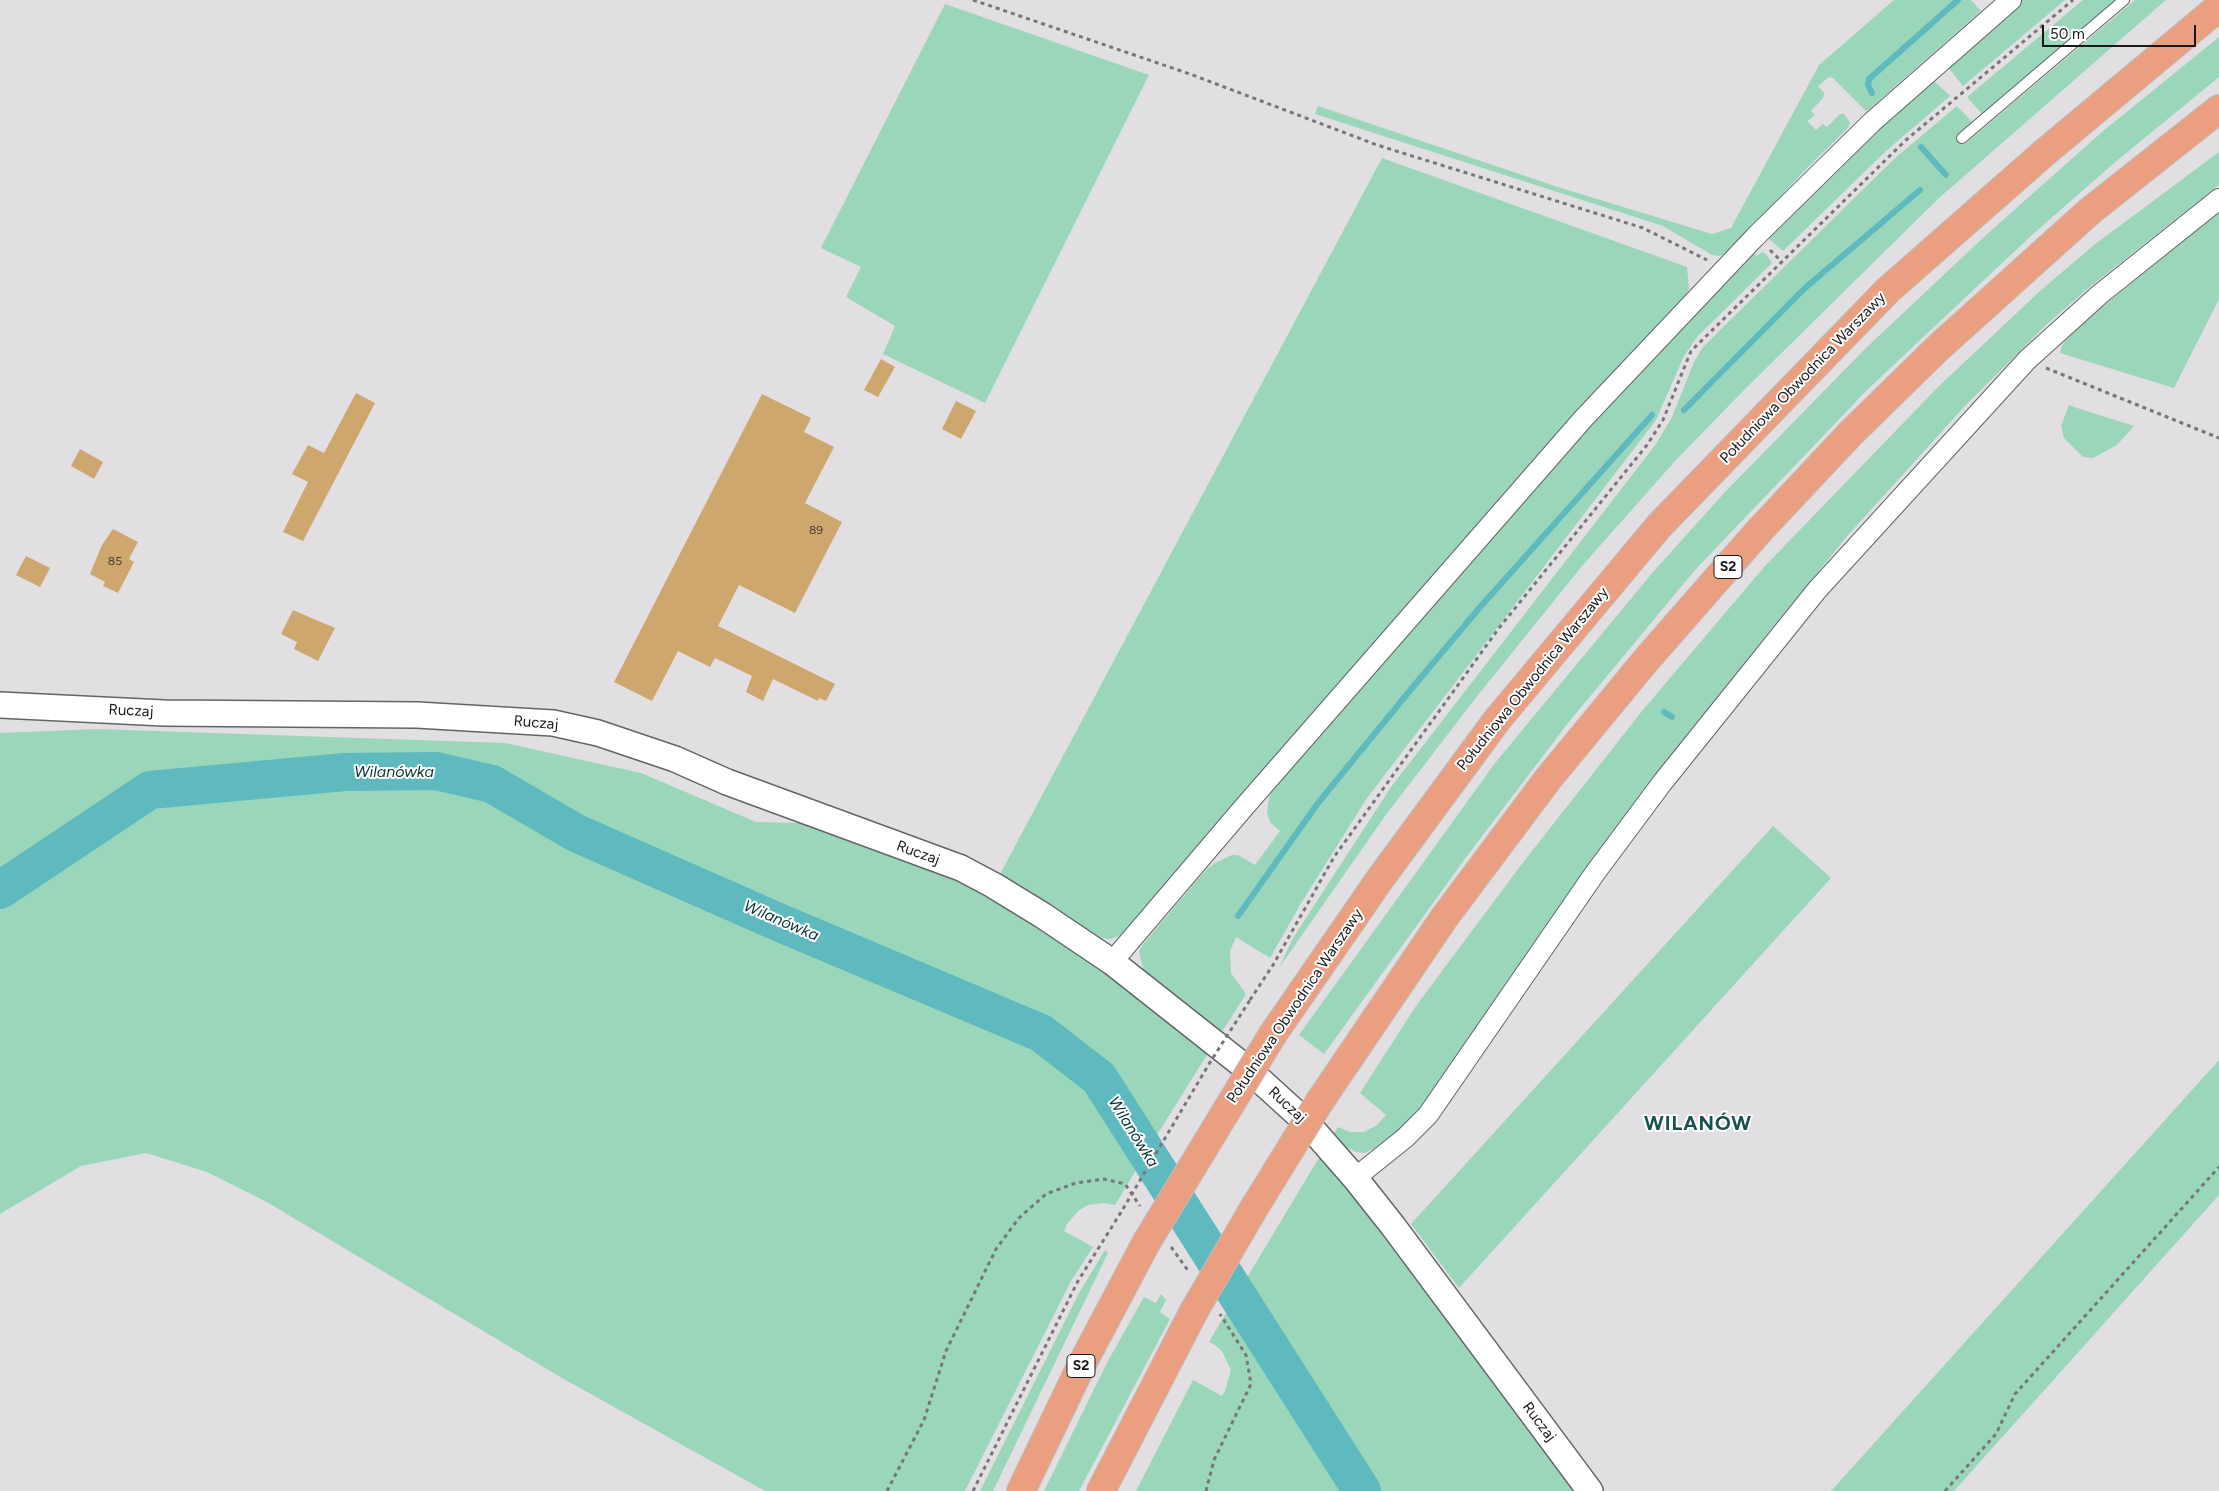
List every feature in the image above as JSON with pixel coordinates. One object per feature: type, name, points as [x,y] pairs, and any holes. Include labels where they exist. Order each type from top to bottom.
[{"type":"highway","name":"Południowa Obwodnica Warszawy","points":[[1021,1491],[1083,1362],[1158,1244],[1274,1034],[1380,879],[1496,720],[1659,526],[1888,290],[2044,152],[2219,7]]},
{"type":"highway","name":"S2","points":[[1101,1491],[1204,1308],[1254,1208],[1320,1101],[1444,918],[1548,779],[1647,658],[1759,531],[1851,433],[1939,347],[2090,211],[2219,108]]},
{"type":"street","points":[[1112,962],[1486,528],[1583,419],[1724,269],[1872,122],[2011,0]]},
{"type":"street","points":[[1355,1178],[1405,1138],[1428,1115],[1595,873],[1668,775],[1817,590],[2027,360],[2099,295],[2219,199]]},
{"type":"street","name":"Ruczaj","points":[[0,705],[164,712],[417,715],[553,723],[598,733],[675,759],[728,782],[961,868],[994,885],[1112,962],[1250,1071],[1306,1122],[1355,1178],[1590,1491]]},
{"type":"lane","points":[[1962,138],[2124,0]]},
{"type":"path","points":[[973,0],[1190,74],[1377,145],[1644,228],[1724,269]]},
{"type":"path","points":[[974,1491],[1078,1281],[1123,1209],[1208,1064],[1273,965],[1290,932],[1340,849],[1499,628],[1647,445],[1663,420],[1691,352],[1906,140],[2073,0]]},
{"type":"path","points":[[2027,360],[2219,438]]},
{"type":"path","points":[[1945,1491],[1996,1434],[2015,1394],[2219,1167]]},
{"type":"path","points":[[887,1491],[924,1420],[946,1351],[996,1249],[1019,1218],[1046,1194],[1076,1183],[1104,1179],[1124,1184],[1141,1207]]},
{"type":"path","points":[[1158,1244],[1192,1276]]},
{"type":"path","points":[[1204,1308],[1246,1355],[1251,1384],[1214,1460],[1206,1491]]},
{"type":"green space","points":[[1894,0],[1971,0],[1981,11],[1866,111],[1833,78],[1829,77],[1818,86],[1824,93],[1823,98],[1811,111],[1815,115],[1807,121],[1816,130],[1823,124],[1827,127],[1840,114],[1844,114],[1850,122],[1848,128],[1803,172],[1734,247],[1720,256],[1712,255],[1663,226],[1315,114],[1318,106],[1561,188],[1712,234],[1731,228],[1819,65]]},
{"type":"green space","points":[[2019,0],[2065,0],[1963,86],[1947,66]]},
{"type":"green space","points":[[2083,0],[2116,0],[1982,114],[1967,97]]},
{"type":"green space","points":[[2135,0],[2166,0],[1939,198],[1745,389],[1676,460],[1582,566],[1478,695],[1385,816],[1279,968],[1293,938],[1391,787],[1656,444],[1672,417],[1694,362],[1703,347],[1894,159],[1957,106],[1973,123],[1959,135],[1966,143]]},
{"type":"green space","points":[[945,4],[1149,75],[985,403],[883,354],[895,326],[846,297],[861,267],[821,248]]},
{"type":"green space","points":[[2219,37],[2219,77],[2114,163],[2033,234],[1868,389],[1695,570],[1568,723],[1467,856],[1324,1054],[1299,1035],[1495,763],[1653,572],[1726,491],[1866,348],[1986,235],[2102,132]]},
{"type":"green space","points":[[1928,79],[1934,81],[1950,96],[1886,151],[1783,251],[1768,238]]},
{"type":"green space","points":[[2219,152],[2219,185],[2086,290],[2046,325],[1964,407],[1849,534],[1771,629],[1619,823],[1505,984],[1449,1070],[1423,1104],[1399,1130],[1380,1145],[1365,1153],[1356,1152],[1342,1145],[1333,1135],[1338,1127],[1350,1132],[1364,1132],[1377,1125],[1386,1115],[1360,1093],[1416,1006],[1521,865],[1642,711],[1765,566],[1939,386],[2040,291],[2094,245]]},
{"type":"green space","points":[[1382,158],[1687,267],[1689,289],[1684,298],[1128,929],[1119,936],[1110,939],[1102,938],[999,876]]},
{"type":"green space","points":[[2219,212],[2219,299],[2174,388],[2060,353],[2062,345],[2074,330]]},
{"type":"green space","points":[[1753,252],[1757,256],[1762,252],[1766,254],[1772,263],[1697,337],[1684,356],[1656,420],[1367,798],[1300,905],[1270,958],[1236,937],[1230,951],[1231,973],[1246,994],[1220,1035],[1144,973],[1139,951],[1144,943],[1206,870],[1215,863],[1232,855],[1238,855],[1255,865],[1280,831],[1270,822],[1267,813],[1269,797],[1273,790],[1522,500]]},
{"type":"green space","points":[[2069,405],[2134,426],[2117,445],[2093,458],[2083,457],[2064,438],[2061,426]]},
{"type":"green space","points":[[96,729],[505,743],[641,773],[756,822],[799,823],[964,884],[1105,967],[1210,1050],[1150,1146],[1123,1098],[1079,1049],[1044,1026],[917,971],[909,987],[1033,1041],[1049,1049],[1065,1062],[1091,1090],[1141,1162],[1115,1205],[1104,1203],[1088,1205],[1079,1210],[1067,1224],[1064,1231],[1093,1247],[1071,1281],[965,1491],[765,1491],[562,1378],[265,1201],[207,1172],[146,1153],[81,1166],[0,1214],[0,733]]},
{"type":"green space","points":[[1773,826],[1831,878],[1459,1288],[1411,1224]]},
{"type":"green space","points":[[2219,1060],[2219,1195],[1954,1491],[1831,1491]]},
{"type":"green space","points":[[1323,1151],[1577,1491],[1136,1491],[1193,1380],[1222,1396],[1225,1391],[1231,1370],[1222,1351],[1209,1342],[1233,1301],[1283,1377],[1291,1366],[1282,1346],[1245,1281]]},
{"type":"green space","points":[[1105,1250],[1108,1253],[993,1491],[980,1491],[1079,1293]]},
{"type":"green space","points":[[1161,1294],[1166,1300],[1160,1312],[1170,1319],[1079,1491],[1044,1491],[1108,1361],[1144,1297],[1156,1303]]},
{"type":"building","points":[[881,359],[895,367],[878,397],[864,390]]},
{"type":"building","points":[[356,393],[375,403],[303,541],[283,532],[308,482],[292,474],[308,445],[324,453]]},
{"type":"building","points":[[762,394],[811,418],[804,432],[834,447],[805,503],[842,522],[795,613],[739,585],[718,626],[835,684],[826,701],[819,698],[818,701],[773,679],[763,701],[746,692],[752,676],[715,658],[710,667],[678,651],[652,701],[614,682]]},
{"type":"building","points":[[956,401],[976,411],[961,439],[942,429]]},
{"type":"building","points":[[80,449],[103,462],[94,479],[71,466]]},
{"type":"building","points":[[113,529],[138,542],[129,559],[134,562],[118,593],[103,586],[105,582],[90,574],[102,545]]},
{"type":"building","points":[[26,556],[50,568],[40,587],[16,575]]},
{"type":"building","points":[[293,610],[335,628],[318,661],[294,649],[297,642],[281,634]]},
{"type":"waterway","points":[[1872,93],[1868,85],[1869,79],[1958,0]]},
{"type":"waterway","points":[[1921,147],[1946,175]]},
{"type":"waterway","points":[[1684,410],[1805,288],[1920,190]]},
{"type":"waterway","points":[[1238,916],[1318,803],[1412,688],[1481,606],[1652,415]]},
{"type":"waterway","points":[[1664,712],[1672,717]]},
{"type":"waterway","name":"Wilanówka","points":[[0,890],[150,790],[345,772],[436,771],[492,784],[576,833],[778,922],[1041,1033],[1099,1078],[1362,1491]]},
{"type":"district","name":"WILANÓW","points":[[1698,1124]]}]
